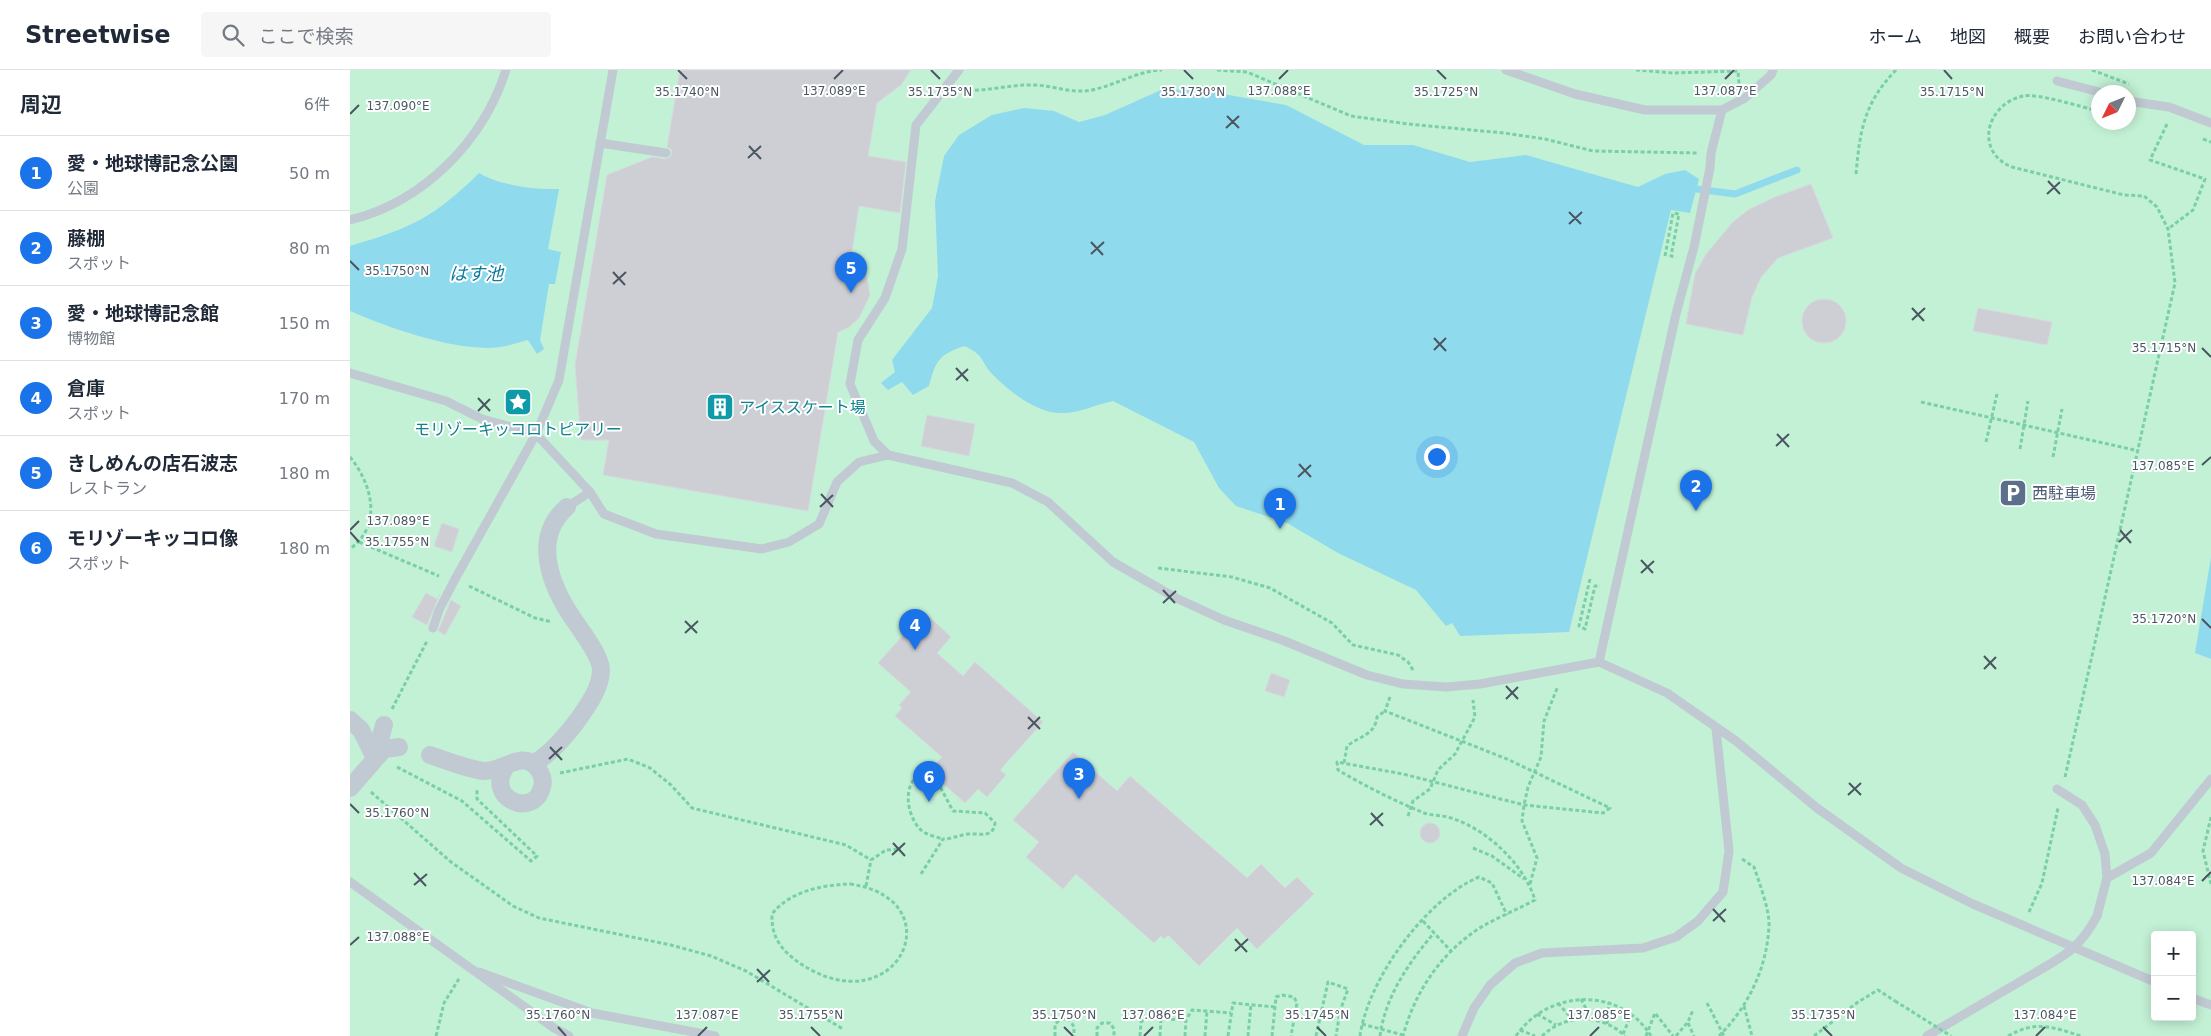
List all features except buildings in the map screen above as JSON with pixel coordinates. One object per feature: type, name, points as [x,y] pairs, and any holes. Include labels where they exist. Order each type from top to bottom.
[{"type":"street","points":[[549,771],[542,759],[567,734],[596,691],[601,669],[590,644],[557,592],[547,562],[548,536],[558,514],[567,506]]},
{"type":"street","points":[[350,720],[361,730],[375,758]]},
{"type":"street","points":[[375,758],[384,725]]},
{"type":"street","points":[[350,788],[384,749],[398,747]]},
{"type":"street","points":[[430,755],[486,771],[507,766],[520,760],[549,771]]},
{"type":"street","points":[[507,766],[500,778],[502,792],[512,802],[519,804],[533,800],[539,795],[549,771]]},
{"type":"lane","points":[[350,220],[382,211],[408,197],[452,159],[476,132],[491,106],[506,70]]},
{"type":"lane","points":[[433,628],[450,589],[536,434],[559,380],[613,70]]},
{"type":"lane","points":[[888,455],[874,440],[850,384],[858,340],[885,298],[902,249],[916,125],[959,70]]},
{"type":"lane","points":[[1506,70],[1575,94],[1645,110],[1722,110],[1745,98],[1771,75],[1773,70]]},
{"type":"lane","points":[[2057,80],[2091,90]]},
{"type":"lane","points":[[2136,102],[2169,107],[2211,123]]},
{"type":"lane","points":[[1599,662],[1676,314],[1694,247],[1710,168],[1711,154],[1722,110]]},
{"type":"lane","points":[[600,143],[666,153]]},
{"type":"lane","points":[[350,373],[446,401],[482,419],[536,434],[590,492],[604,514],[656,534],[762,549],[789,542],[818,524],[837,482],[859,462],[888,455],[1012,483],[1048,502],[1113,562],[1176,598],[1224,620],[1282,640],[1367,675],[1413,685],[1446,687],[1472,685],[1599,662],[1667,693],[1716,729],[1736,741],[1817,808],[1901,868],[1974,904],[2151,980]]},
{"type":"lane","points":[[567,506],[590,492]]},
{"type":"lane","points":[[1462,1036],[1474,1008],[1490,984],[1514,963],[1542,954],[1643,948],[1676,937],[1698,922],[1723,892],[1729,850],[1716,729]]},
{"type":"lane","points":[[2107,878],[2151,853],[2211,779]]},
{"type":"lane","points":[[1927,1036],[2068,955],[2086,937],[2097,916],[2107,878],[2105,854],[2096,825],[2082,805],[2060,790]]},
{"type":"lane","points":[[350,882],[554,1028],[570,1036]]},
{"type":"lane","points":[[467,967],[592,1013],[715,1036]]},
{"type":"lane","points":[[2196,1000],[2211,1006]]},
{"type":"path","points":[[945,88],[977,91],[1036,86],[1073,92],[1094,89],[1129,76],[1162,70]]},
{"type":"path","points":[[1217,70],[1246,72],[1351,116],[1408,124],[1504,133],[1545,139],[1593,151],[1711,154]]},
{"type":"path","points":[[1636,70],[1673,73],[1738,71],[1738,80],[1745,98]]},
{"type":"path","points":[[1856,174],[1860,132],[1877,94],[1896,70]]},
{"type":"path","points":[[2028,917],[2042,883],[2060,790],[2139,451],[2175,283],[2168,229],[2157,207],[2144,196],[2124,195],[2001,163],[1993,153],[1989,133],[1992,116],[2002,105],[2011,99],[2026,95],[2091,109]]},
{"type":"path","points":[[2158,122],[2176,127]]},
{"type":"path","points":[[2167,124],[2150,160],[2205,179],[2193,210],[2168,229]]},
{"type":"path","points":[[2202,138],[2211,142]]},
{"type":"path","points":[[1665,256],[1673,213],[1679,214],[1671,256],[1676,257],[1680,238]]},
{"type":"path","points":[[1986,442],[1996,394]]},
{"type":"path","points":[[2020,449],[2028,401]]},
{"type":"path","points":[[1921,402],[2139,451]]},
{"type":"path","points":[[2053,456],[2062,409]]},
{"type":"path","points":[[350,457],[362,472],[371,497],[369,522],[359,542],[350,549]]},
{"type":"path","points":[[359,542],[430,573]]},
{"type":"path","points":[[1154,568],[1232,577],[1270,588],[1332,623],[1353,645],[1398,655],[1408,662],[1414,672],[1413,685]]},
{"type":"path","points":[[1590,579],[1578,626],[1585,629],[1595,586],[1601,586],[1599,595]]},
{"type":"path","points":[[478,589],[535,618],[560,622],[572,618]]},
{"type":"path","points":[[384,725],[433,628]]},
{"type":"path","points":[[1530,884],[1537,858],[1522,821],[1524,805],[1528,787],[1541,757],[1544,721],[1564,668]]},
{"type":"path","points":[[1344,763],[1347,746],[1368,734],[1376,726],[1377,717],[1385,711],[1395,682]]},
{"type":"path","points":[[1408,816],[1414,800],[1430,789],[1438,770],[1456,754],[1475,717],[1472,685]]},
{"type":"path","points":[[1362,1024],[1403,1036],[1419,994],[1428,978],[1451,951],[1482,927],[1535,900],[1530,884],[1506,854],[1480,832],[1453,818],[1425,813],[1360,782],[1338,770],[1337,762],[1403,774],[1524,805],[1603,813],[1610,808],[1536,772],[1462,740],[1420,726],[1385,711]]},
{"type":"path","points":[[375,758],[462,801],[531,862],[537,856],[477,799],[481,770]]},
{"type":"path","points":[[549,771],[628,759],[650,768],[671,785],[692,808],[846,845],[871,860]]},
{"type":"path","points":[[924,773],[938,783],[953,812],[974,811],[985,813],[994,819],[994,827],[985,835],[968,834],[956,838],[943,839],[922,831],[914,820],[908,791],[911,782],[918,775],[924,773]]},
{"type":"path","points":[[370,791],[451,862],[513,906],[539,918],[671,945],[711,956],[746,970],[843,1029]]},
{"type":"path","points":[[2211,818],[2203,851],[2211,884]]},
{"type":"path","points":[[921,874],[943,839]]},
{"type":"path","points":[[1473,848],[1492,856],[1530,884]]},
{"type":"path","points":[[866,886],[871,860],[886,850],[901,849]]},
{"type":"path","points":[[1719,1036],[1723,1034],[1744,1006],[1754,989],[1770,925],[1754,867],[1729,850]]},
{"type":"path","points":[[1360,1036],[1362,1024],[1388,963],[1423,920],[1438,905],[1470,881],[1479,877],[1492,883],[1507,915]]},
{"type":"path","points":[[831,885],[866,886],[890,898],[906,922],[906,940],[902,954],[891,969],[868,979],[835,980],[814,972],[791,958],[774,939],[771,927],[772,914],[788,899],[815,888],[831,885]]},
{"type":"path","points":[[1423,920],[1451,951]]},
{"type":"path","points":[[1380,1036],[1397,986],[1415,955],[1434,933]]},
{"type":"path","points":[[436,1036],[444,1003],[467,967]]},
{"type":"path","points":[[1316,1036],[1328,982],[1348,989],[1340,1011],[1336,1036]]},
{"type":"path","points":[[1814,1036],[1858,1002],[1878,990],[1951,1036]]},
{"type":"path","points":[[1272,1036],[1276,997],[1282,995],[1294,997],[1298,1004],[1291,1036]]},
{"type":"path","points":[[1581,999],[1592,1020]]},
{"type":"path","points":[[1516,1036],[1537,1014],[1558,1003],[1581,999],[1609,1003],[1631,1015],[1648,1035]]},
{"type":"path","points":[[1228,1036],[1233,1003],[1275,1007]]},
{"type":"path","points":[[1558,1003],[1573,1020]]},
{"type":"path","points":[[1607,1024],[1609,1003]]},
{"type":"path","points":[[1707,1003],[1723,1034]]},
{"type":"path","points":[[1248,1036],[1251,1004]]},
{"type":"path","points":[[1744,1006],[1752,1036]]},
{"type":"path","points":[[1185,1036],[1186,1020],[1192,1010],[1230,1013]]},
{"type":"path","points":[[1648,1035],[1655,1013],[1674,1036],[1688,1022],[1694,1010]]},
{"type":"path","points":[[1205,1036],[1207,1011]]},
{"type":"path","points":[[1537,1014],[1556,1025]]},
{"type":"path","points":[[1542,1036],[1556,1025],[1573,1020],[1592,1020],[1607,1024],[1624,1035],[1631,1015]]},
{"type":"path","points":[[1140,1036],[1141,1022],[1146,1018],[1186,1020]]},
{"type":"path","points":[[1055,1036],[1055,1024],[1061,1019],[1070,1020],[1074,1026],[1074,1036]]},
{"type":"path","points":[[1160,1036],[1161,1019]]},
{"type":"path","points":[[1688,1022],[1694,1036]]},
{"type":"path","points":[[1097,1036],[1097,1028],[1102,1023],[1110,1023],[1114,1029],[1114,1036]]},
{"type":"path","points":[[2008,1036],[2024,1027],[2043,1025],[2081,1036]]},
{"type":"path","points":[[1520,1030],[1535,1036]]},
{"type":"green space","points":[[350,70],[2211,70],[2211,1036],[350,1036]]},
{"type":"water","points":[[1194,89],[1286,105],[1364,145],[1413,145],[1470,162],[1526,155],[1638,187],[1665,174],[1685,170],[1699,179],[1690,213],[1671,210],[1569,632],[1460,636],[1452,623],[1446,626],[1416,590],[1338,553],[1287,523],[1236,506],[1219,488],[1194,442],[1113,401],[1070,413],[1054,413],[1035,406],[1016,395],[993,375],[976,353],[964,346],[944,356],[934,370],[929,386],[913,395],[902,382],[888,390],[881,383],[895,372],[892,360],[932,308],[938,276],[935,201],[944,156],[959,135],[992,115],[1024,108],[1054,111],[1079,122],[1105,115],[1161,90]]},
{"type":"water","name":"はす池","points":[[479,173],[496,181],[518,186],[559,189],[548,249],[561,252],[555,284],[549,284],[540,340],[544,349],[537,354],[528,340],[508,346],[492,348],[470,347],[417,336],[350,311],[350,246],[389,234],[420,220],[449,201]]},
{"type":"water","points":[[2211,557],[2211,659],[2195,653]]},
{"type":"waterway","points":[[1689,188],[1735,194],[1797,170]]},
{"type":"place","name":"きしめんの店石波志","points":[[851,293]]},
{"type":"place","name":"モリゾーキッコロトピアリー","points":[[518,402]]},
{"type":"place","name":"アイススケート場","points":[[720,407]]},
{"type":"place","name":"西駐車場","points":[[2013,493]]},
{"type":"place","name":"藤棚","points":[[1696,511]]},
{"type":"place","name":"愛・地球博記念公園","points":[[1280,529]]},
{"type":"place","name":"倉庫","points":[[915,650]]},
{"type":"place","name":"愛・地球博記念館","points":[[1079,799]]},
{"type":"place","name":"モリゾーキッコロ像","points":[[929,802]]}]
